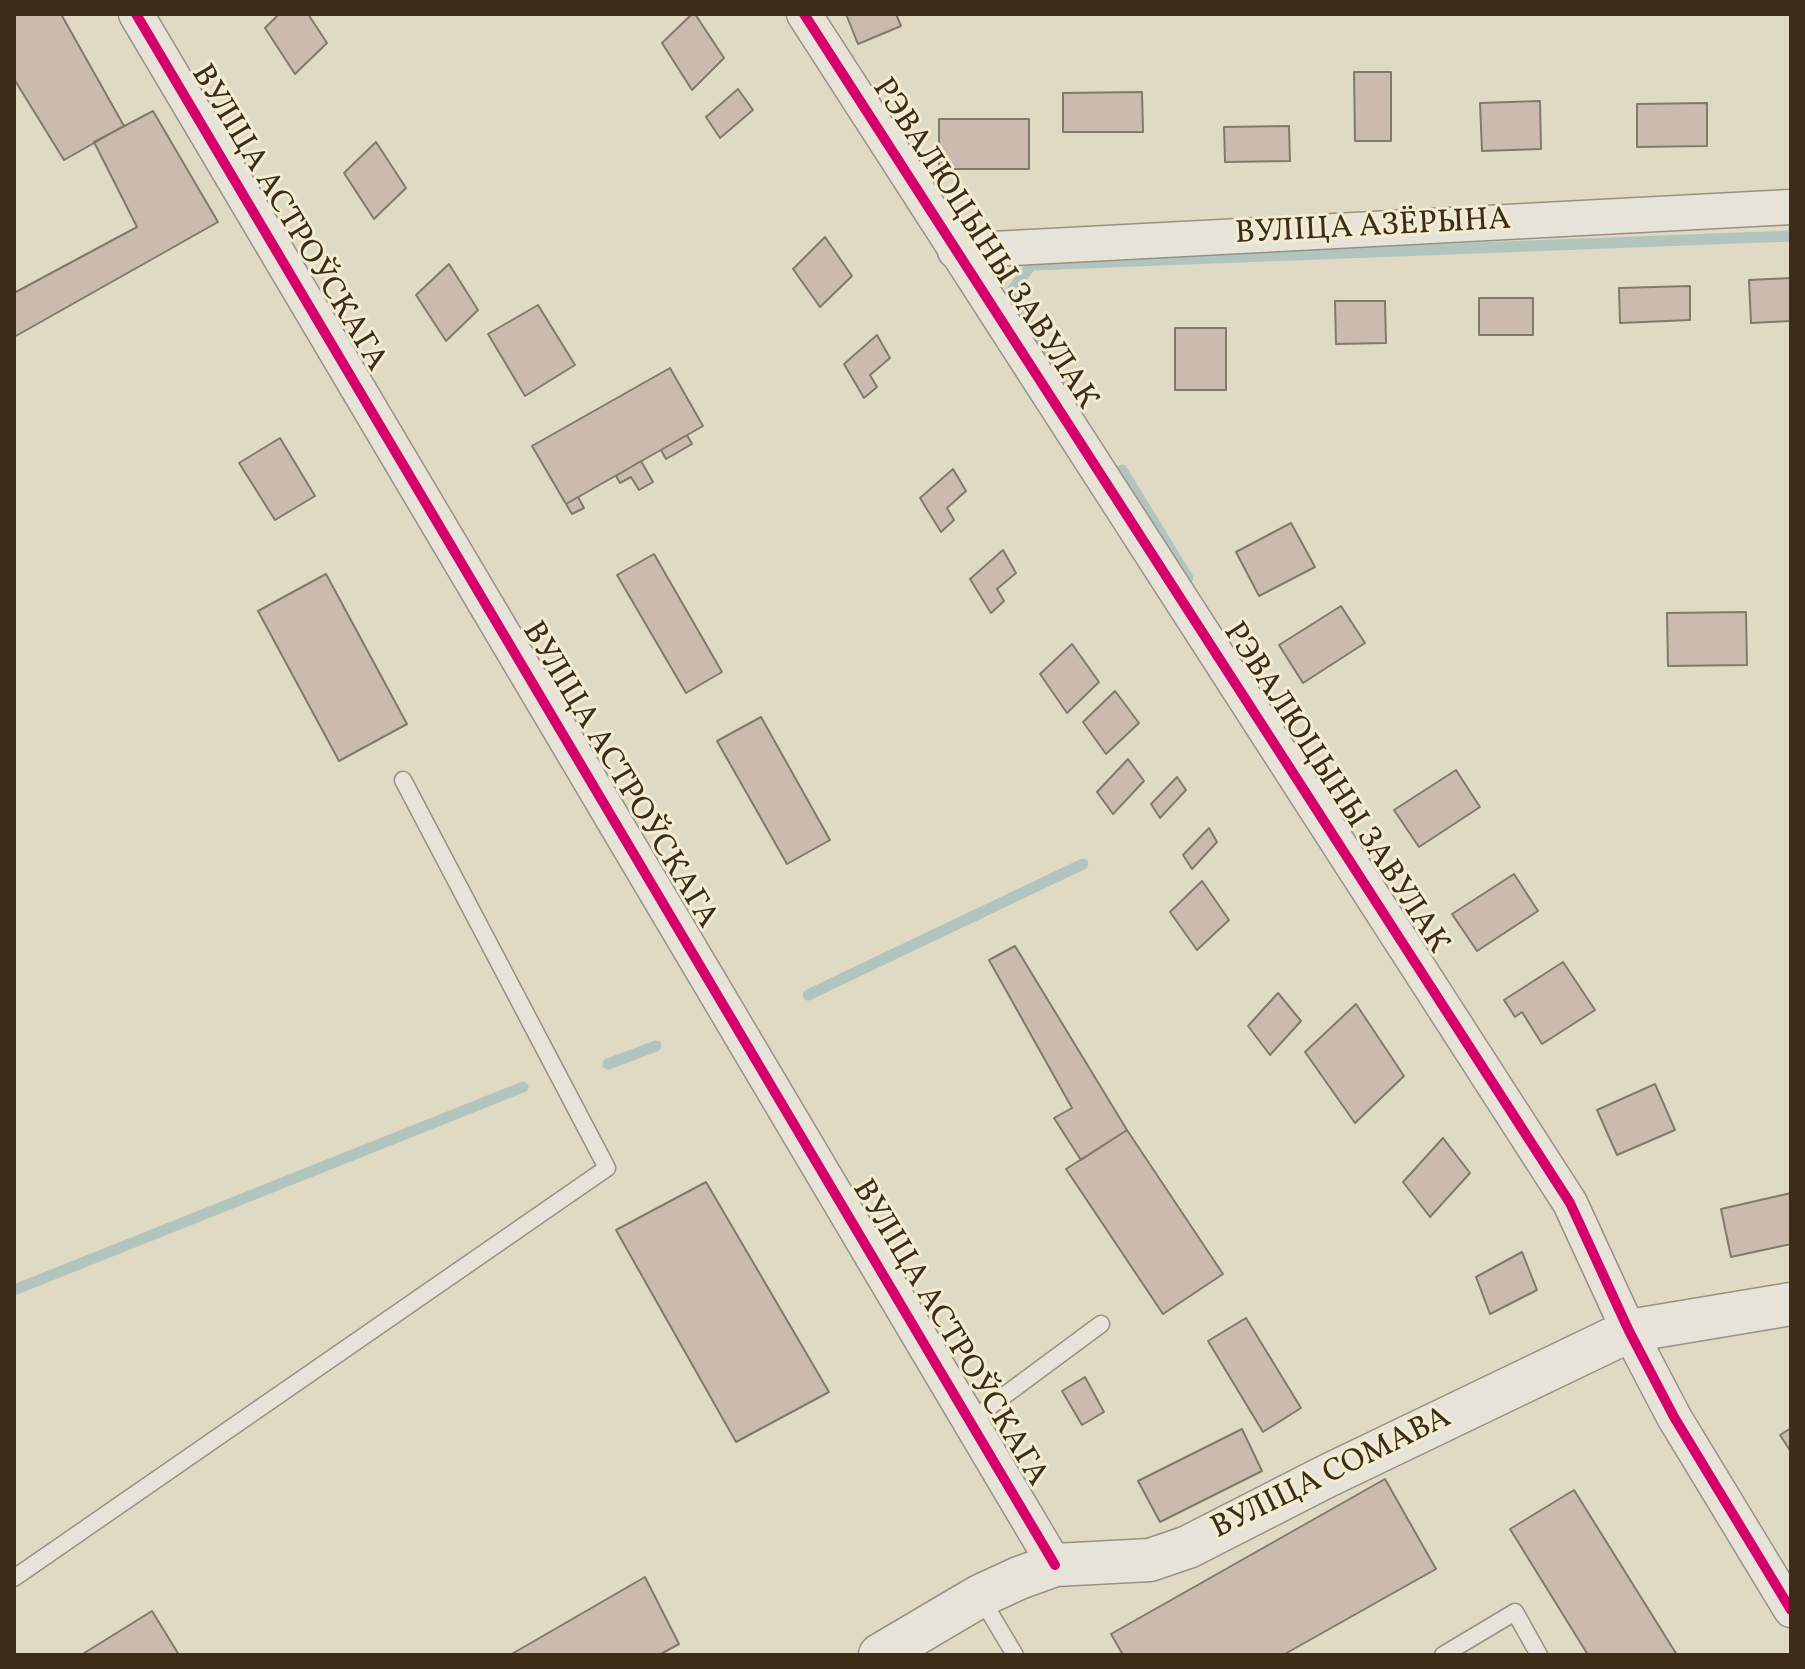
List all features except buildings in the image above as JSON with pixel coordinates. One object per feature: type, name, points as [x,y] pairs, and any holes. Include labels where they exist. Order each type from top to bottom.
[{"type":"street","name":"ВУЛІЦА АСТРОЎСКАГА","points":[[136,14],[1055,1565]]},
{"type":"street","name":"РЭВАЛЮЦЫНЫ ЗАВУЛАК","points":[[804,14],[1570,1203],[1629,1331],[1674,1417],[1791,1610]]},
{"type":"street","name":"ВУЛІЦА АЗЁРЫНА","points":[[955,251],[1791,207]]},
{"type":"street","name":"ВУЛІЦА СОМАВА","points":[[880,1655],[980,1596],[1055,1565],[1150,1560],[1188,1547],[1327,1476],[1629,1331],[1791,1304]]},
{"type":"lane","points":[[14,1578],[607,1168],[403,780]]},
{"type":"lane","points":[[970,1421],[1101,1324]]},
{"type":"lane","points":[[980,1596],[1015,1655]]},
{"type":"lane","points":[[1443,1655],[1515,1612],[1539,1655]]},
{"type":"waterway","points":[[1070,396],[1010,293],[1031,265],[1791,236]]},
{"type":"waterway","points":[[1122,470],[1188,578]]},
{"type":"waterway","points":[[808,995],[1083,864]]},
{"type":"waterway","points":[[608,1064],[656,1046]]},
{"type":"waterway","points":[[14,1290],[523,1087]]},
{"type":"cycle path","points":[[136,14],[1055,1565]]},
{"type":"cycle path","points":[[804,14],[1570,1203],[1629,1331],[1674,1417],[1791,1610]]}]
